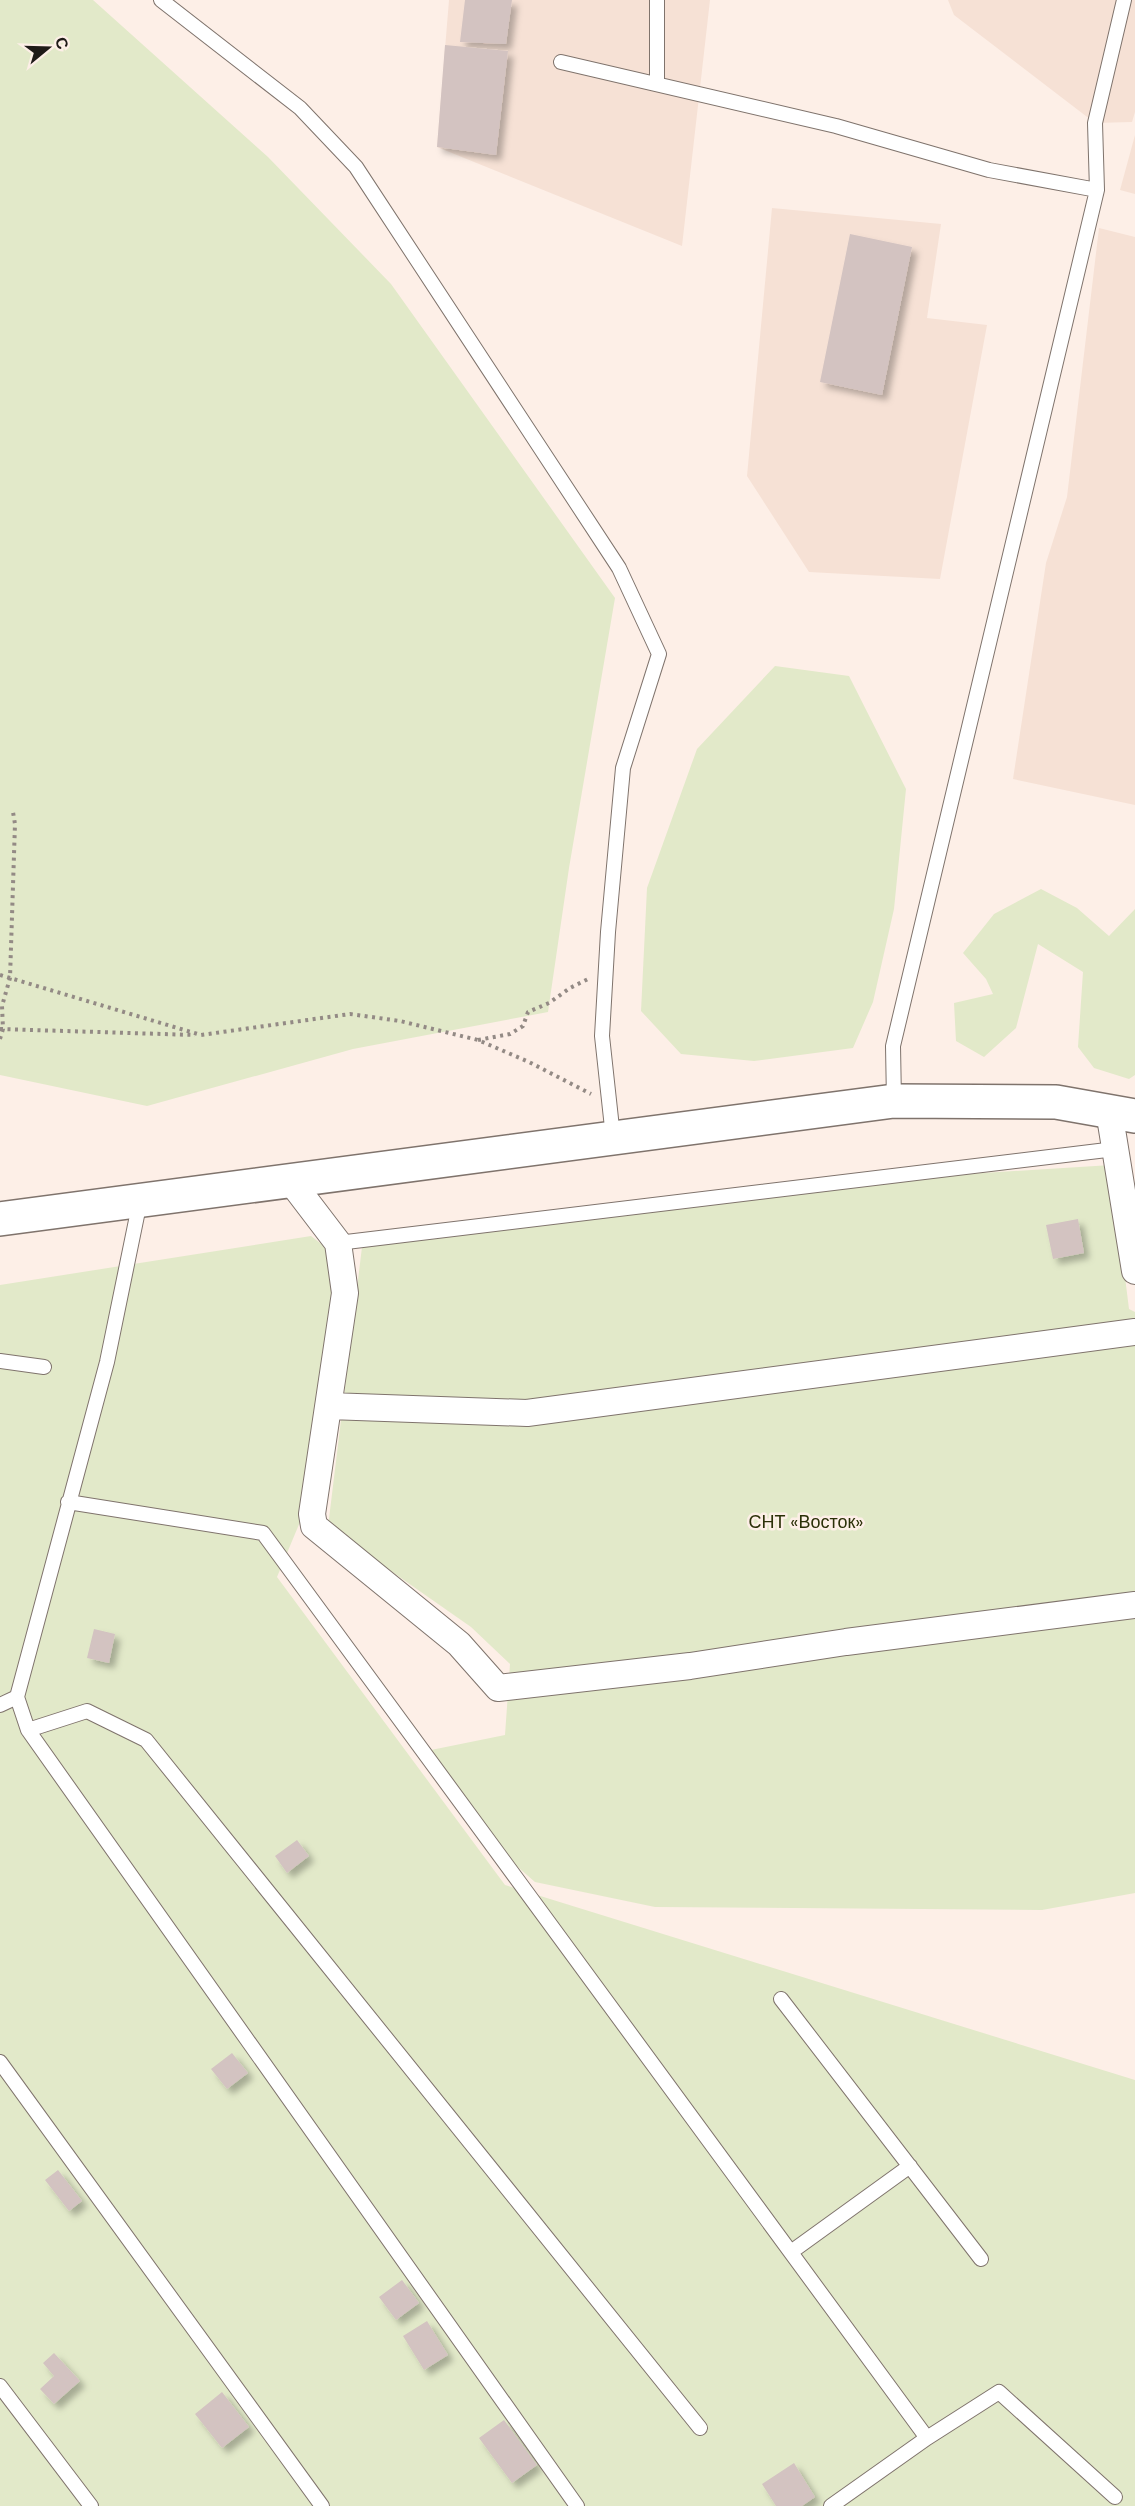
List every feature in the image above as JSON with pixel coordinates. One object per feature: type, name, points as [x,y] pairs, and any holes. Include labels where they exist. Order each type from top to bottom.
[{"type":"main road","points":[[0,1219],[894,1101],[1056,1102],[1122,1113]]},
{"type":"street","points":[[1122,1113],[1115,1149],[1135,1271]]},
{"type":"street","points":[[291,1180],[338,1243],[345,1293],[312,1514],[314,1526],[459,1644],[498,1688],[690,1666],[846,1642],[1135,1605]]},
{"type":"street","points":[[328,1406],[527,1413],[1135,1332]]},
{"type":"lane","points":[[161,0],[300,108],[356,167],[618,568],[659,654],[623,768],[602,1036],[612,1137]]},
{"type":"lane","points":[[657,0],[657,84]]},
{"type":"lane","points":[[894,1101],[893,1046],[1097,190],[1095,123],[1124,0]]},
{"type":"lane","points":[[561,62],[837,126],[989,170],[1097,190]]},
{"type":"lane","points":[[338,1243],[1115,1149]]},
{"type":"lane","points":[[141,1200],[107,1362],[17,1697],[28,1730],[577,2506]]},
{"type":"lane","points":[[0,1361],[44,1367]]},
{"type":"lane","points":[[68,1502],[263,1533],[927,2438]]},
{"type":"lane","points":[[0,1705],[17,1697]]},
{"type":"lane","points":[[28,1730],[87,1711],[146,1740],[700,2428]]},
{"type":"lane","points":[[781,1999],[981,2259]]},
{"type":"lane","points":[[0,2062],[322,2506]]},
{"type":"lane","points":[[791,2252],[910,2166]]},
{"type":"lane","points":[[0,2386],[91,2506]]},
{"type":"lane","points":[[831,2506],[927,2438],[999,2392],[1115,2497]]},
{"type":"path","points":[[0,1039],[2,1006],[10,978],[15,824],[12,812]]},
{"type":"path","points":[[0,975],[201,1035]]},
{"type":"path","points":[[478,1041],[510,1034],[523,1026],[528,1012],[549,1003],[585,978],[606,976]]},
{"type":"path","points":[[2,1029],[201,1035],[350,1014],[400,1021],[478,1041],[529,1062],[608,1103]]},
{"type":"shaded area","points":[[449,0],[710,0],[682,246],[437,147]]},
{"type":"shaded area","points":[[948,0],[1135,0],[1135,112],[1132,122],[1095,123],[954,15]]},
{"type":"shaded area","points":[[1135,135],[1135,194],[1120,190]]},
{"type":"shaded area","points":[[772,208],[941,224],[927,318],[987,325],[940,579],[809,572],[747,476]]},
{"type":"shaded area","points":[[1099,228],[1135,237],[1135,805],[1013,779],[1046,563],[1067,497]]},
{"type":"green space","points":[[0,0],[93,0],[268,157],[391,284],[615,598],[569,868],[548,1012],[353,1049],[147,1106],[0,1075]]},
{"type":"green space","points":[[775,666],[849,676],[906,789],[894,909],[873,1002],[853,1048],[754,1061],[681,1054],[641,1011],[647,888],[697,749]]},
{"type":"green space","points":[[1041,889],[1077,908],[1109,936],[1135,909],[1135,1075],[1129,1079],[1094,1068],[1078,1047],[1083,972],[1038,944],[1016,1028],[984,1057],[956,1041],[954,1003],[993,994],[986,979],[963,953],[994,914]]},
{"type":"green space","name":"СНТ «Восток»","points":[[1111,1165],[1129,1309],[1135,1312],[1135,1893],[1042,1910],[655,1907],[535,1882],[504,1855],[431,1750],[505,1735],[510,1664],[471,1627],[328,1527],[362,1247],[967,1174]]},
{"type":"green space","points":[[311,1236],[337,1256],[343,1305],[300,1522],[277,1577],[505,1885],[1135,2080],[1135,2506],[0,2506],[0,1285]]},
{"type":"building","points":[[465,0],[512,0],[506,44],[460,42]]},
{"type":"building","points":[[445,45],[508,51],[496,155],[437,147]]},
{"type":"building","points":[[850,234],[912,247],[882,395],[820,382]]},
{"type":"building","points":[[1078,1219],[1084,1253],[1053,1259],[1046,1225]]},
{"type":"building","points":[[94,1629],[115,1634],[109,1663],[87,1658]]},
{"type":"building","points":[[297,1840],[309,1856],[287,1873],[275,1856]]},
{"type":"building","points":[[232,2053],[248,2073],[227,2089],[211,2069]]},
{"type":"building","points":[[58,2170],[82,2201],[69,2211],[45,2180]]},
{"type":"building","points":[[402,2280],[419,2303],[396,2320],[379,2297]]},
{"type":"building","points":[[427,2321],[448,2355],[424,2370],[403,2336]]},
{"type":"building","points":[[54,2353],[80,2381],[54,2404],[40,2389],[54,2376],[43,2363]]},
{"type":"building","points":[[222,2392],[249,2427],[222,2448],[195,2414]]},
{"type":"building","points":[[504,2420],[537,2465],[512,2483],[479,2438]]},
{"type":"building","points":[[794,2463],[815,2497],[802,2506],[776,2506],[762,2484]]}]
